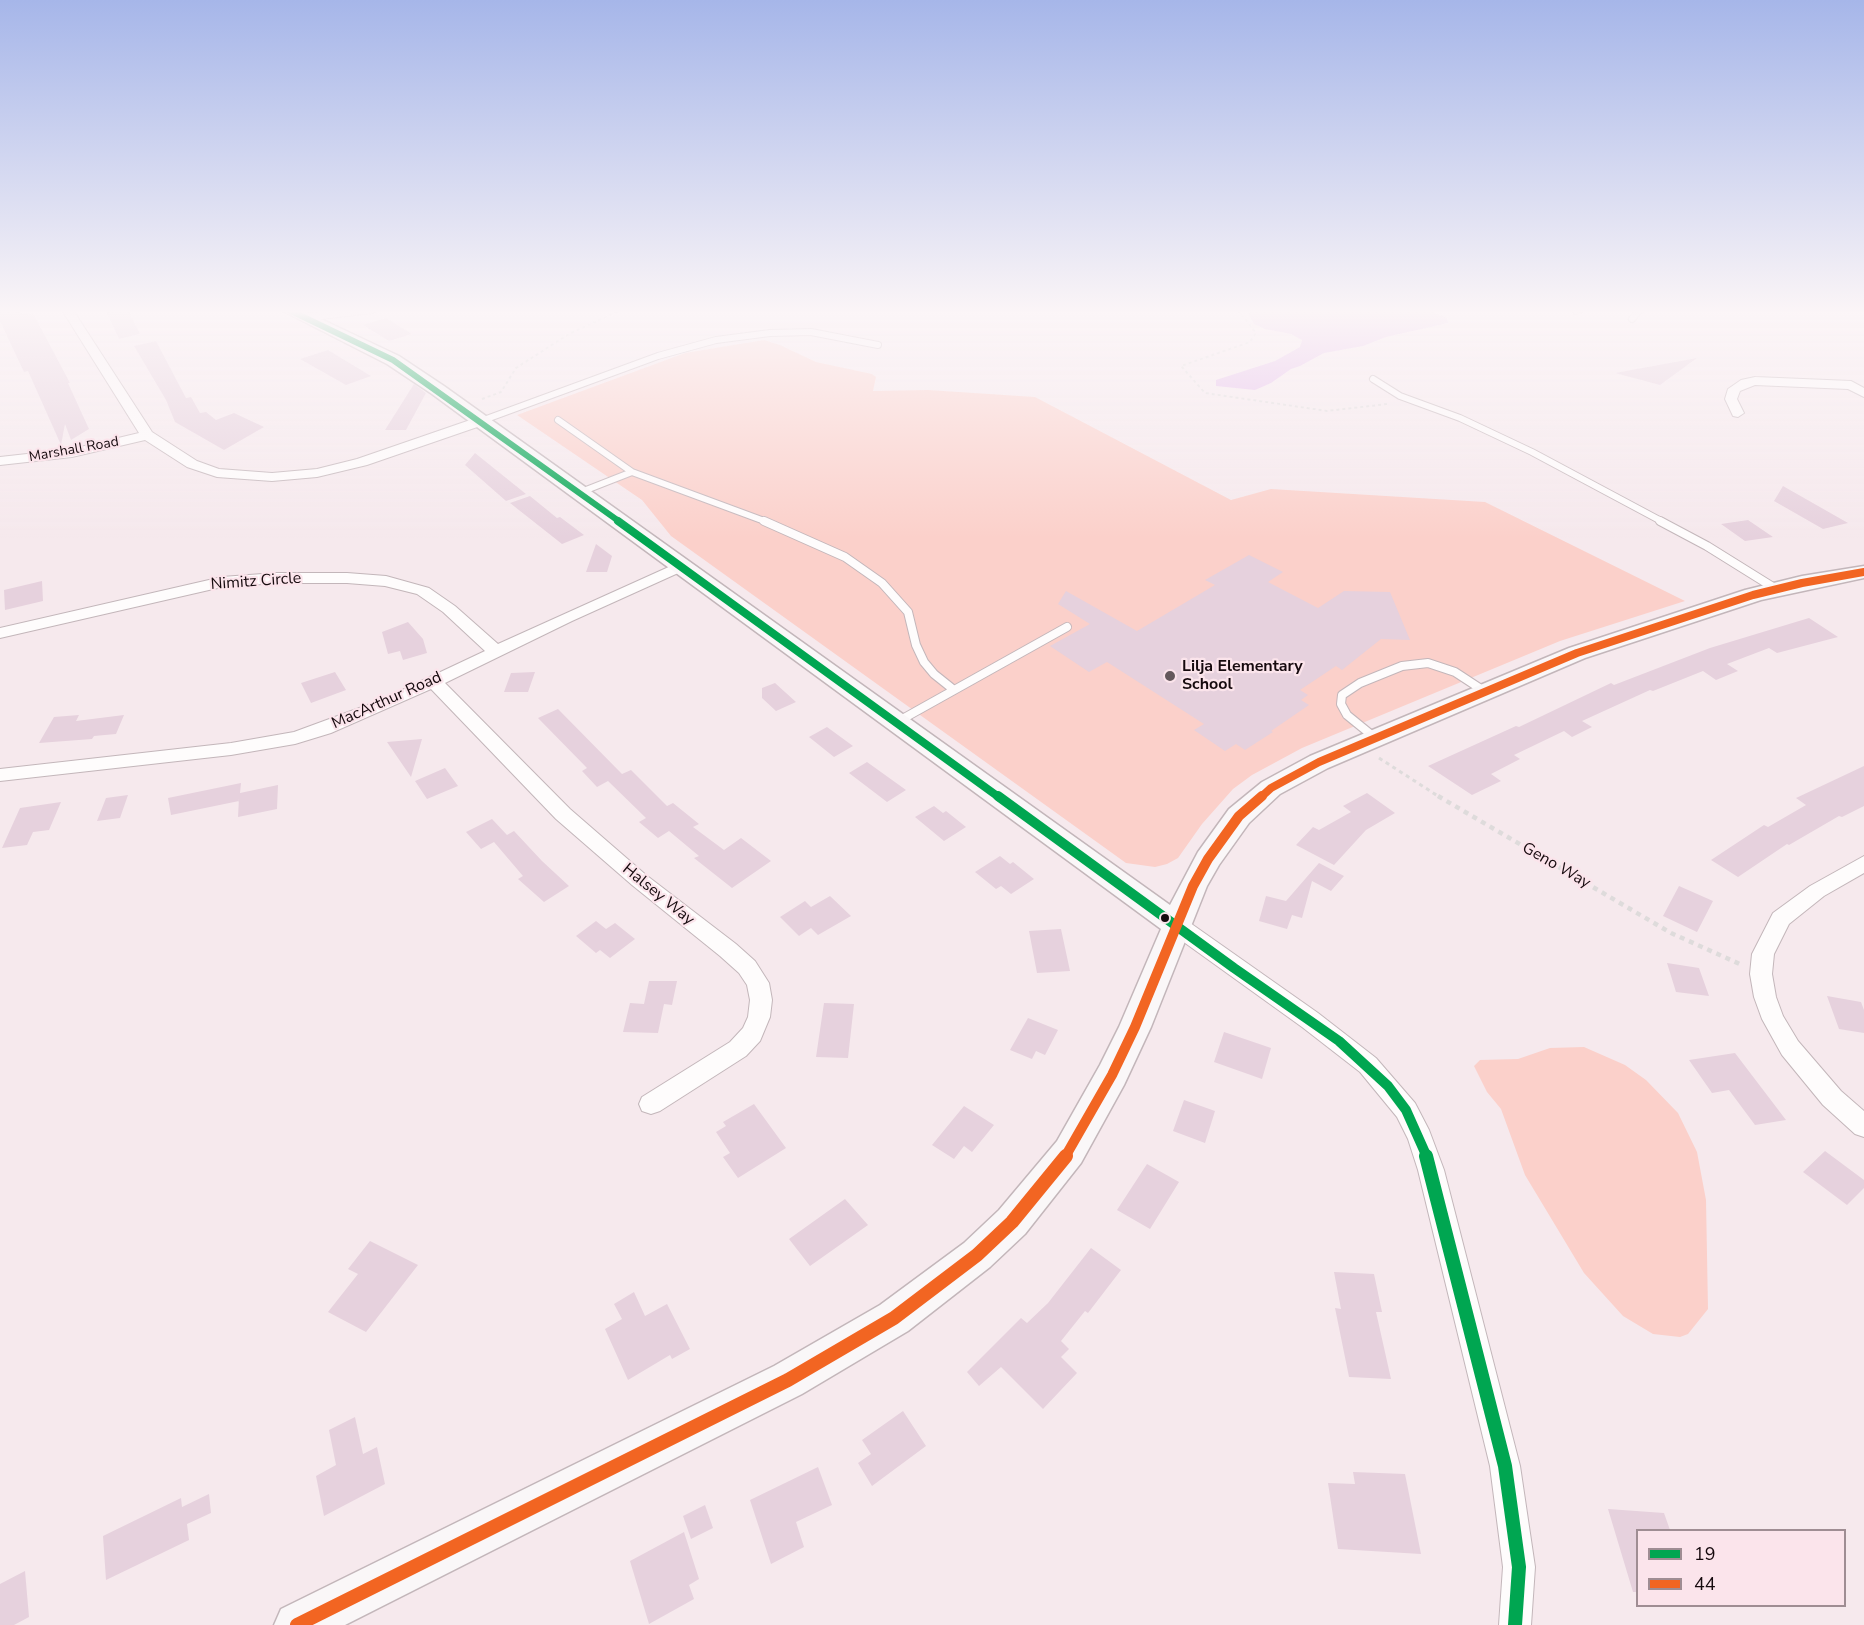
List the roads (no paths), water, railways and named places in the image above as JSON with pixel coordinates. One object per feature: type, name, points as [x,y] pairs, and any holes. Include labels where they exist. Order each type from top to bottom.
[{"type":"street","points":[[116,386],[147,435],[167,450],[203,469],[233,476],[272,477],[338,469],[482,421]]},
{"type":"street","points":[[431,386],[1330,1034],[1368,1065],[1388,1086],[1406,1110],[1420,1138],[1431,1170],[1505,1466],[1519,1567],[1515,1625]]},
{"type":"street","points":[[1738,412],[1733,406],[1732,394],[1734,389],[1740,386]]},
{"type":"street","name":"Marshall Road","points":[[0,461],[72,453],[147,435]]},
{"type":"street","name":"MacArthur Road","points":[[0,775],[210,752],[295,738],[358,717],[495,651],[682,566]]},
{"type":"street","points":[[297,1625],[788,1380],[845,1348],[936,1288],[977,1255],[1012,1222],[1069,1152],[1107,1085],[1135,1028],[1175,924],[1208,859],[1239,816],[1254,801],[1294,774],[1484,691],[1637,631],[1776,589],[1864,572]]},
{"type":"street","name":"Nimitz Circle","points":[[0,633],[222,582],[276,578],[347,578],[386,581],[423,591],[449,609],[495,651]]},
{"type":"street","name":"Halsey Way","points":[[434,681],[563,814],[639,880],[728,950],[747,967],[758,983],[761,1000],[759,1017],[752,1034],[738,1049],[651,1104]]},
{"type":"street","points":[[1864,863],[1817,891],[1781,919],[1763,954],[1761,974],[1765,997],[1773,1019],[1790,1048],[1832,1098],[1864,1126]]},
{"type":"lane","points":[[482,421],[577,386]]},
{"type":"lane","points":[[1384,386],[1400,396],[1437,409],[1542,457],[1707,546],[1776,589]]},
{"type":"lane","points":[[558,420],[632,472],[751,515],[845,557],[882,583],[908,612],[916,645],[924,662],[934,674],[954,690]]},
{"type":"lane","points":[[581,492],[632,472]]},
{"type":"lane","points":[[897,722],[1067,627]]},
{"type":"lane","points":[[1366,741],[1341,704],[1342,695],[1360,683],[1402,666],[1428,663],[1455,672],[1484,691]]},
{"type":"place","name":"Lilja Elementary School","points":[[1170,676]]}]
